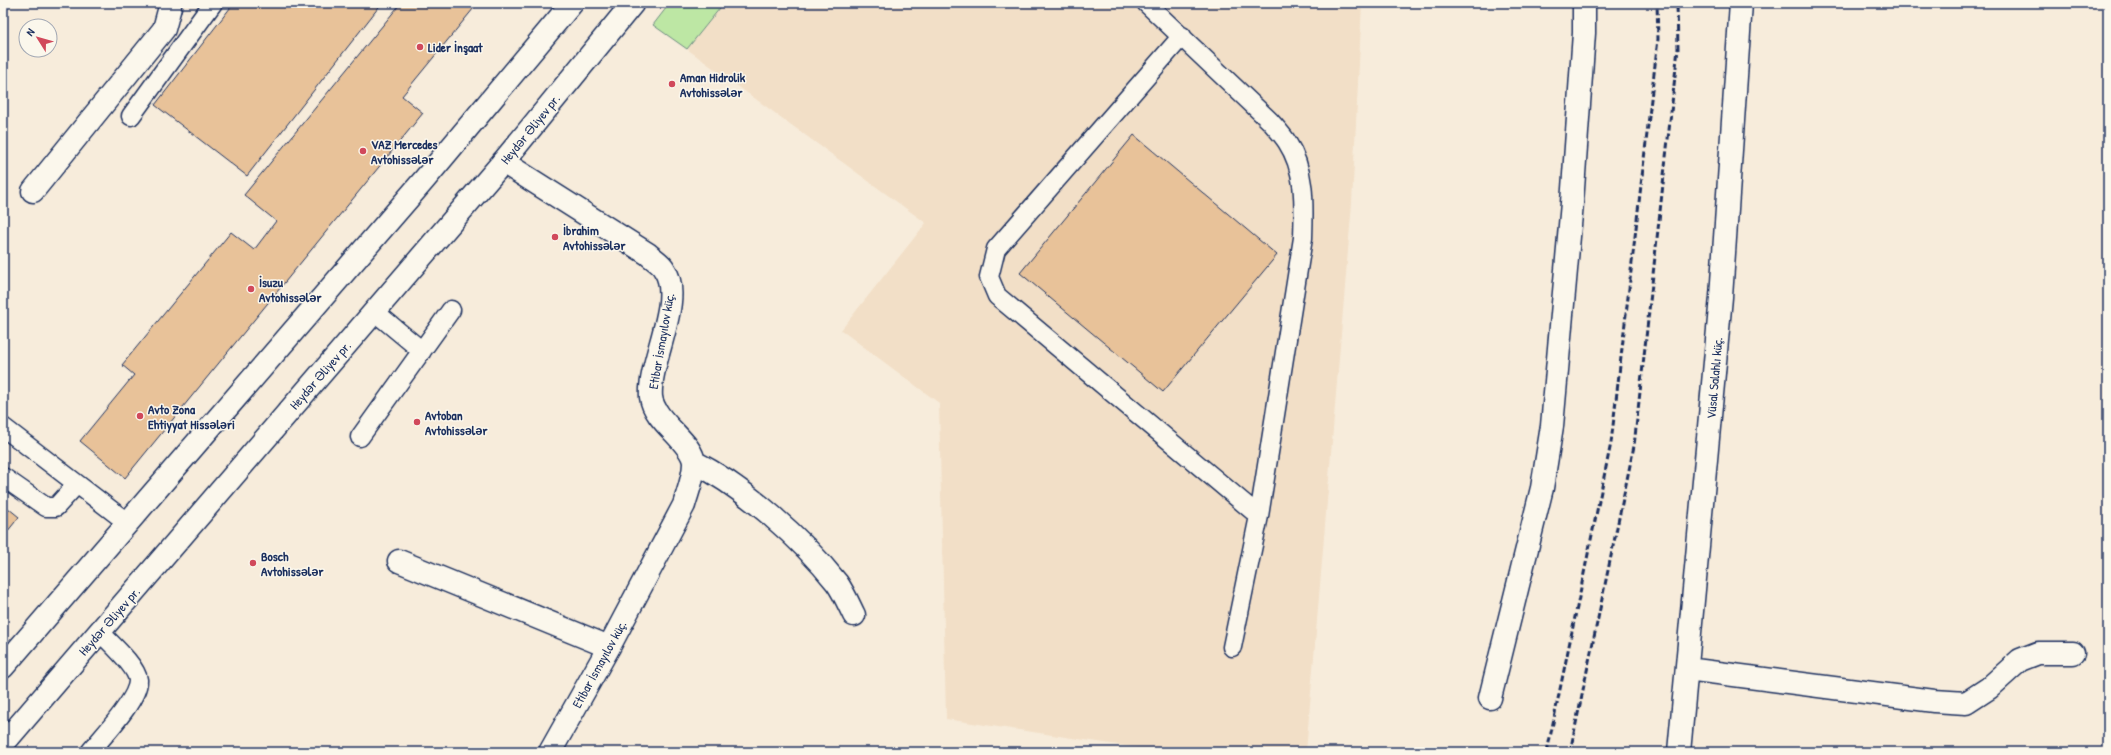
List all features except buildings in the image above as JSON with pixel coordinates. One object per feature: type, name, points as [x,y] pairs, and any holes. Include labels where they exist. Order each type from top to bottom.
[{"type":"street","points":[[33,191],[164,29],[170,7],[168,3]]},
{"type":"street","points":[[3,667],[413,192],[572,3]]},
{"type":"street","name":"Heydər Əliyev pr.","points":[[3,744],[503,162],[633,3]]},
{"type":"street","points":[[1490,698],[1542,488],[1552,426],[1572,203],[1584,33],[1584,3]]},
{"type":"street","name":"Vüsal Salahlı küç.","points":[[1679,752],[1722,297],[1741,3]]},
{"type":"street","name":"Etibar İsmayılov küç.","points":[[503,162],[648,254],[664,268],[671,285],[669,307],[654,373],[651,396],[655,410],[687,448],[694,462],[692,479],[684,505],[609,647],[550,752]]},
{"type":"street","points":[[694,462],[710,470],[735,487],[789,531],[838,584],[854,616]]},
{"type":"street","points":[[400,561],[609,647]]},
{"type":"street","points":[[1687,669],[1934,701],[1966,703],[1989,688],[2020,660],[2038,653],[2073,653]]},
{"type":"lane","points":[[131,116],[213,3]]},
{"type":"lane","points":[[1146,3],[1270,121],[1288,142],[1300,170],[1305,200],[1302,238],[1258,516],[1232,647]]},
{"type":"lane","points":[[1182,36],[996,249],[989,277],[997,296],[1258,516]]},
{"type":"lane","points":[[360,437],[451,310]]},
{"type":"lane","points":[[375,312],[422,351]]},
{"type":"lane","points":[[3,427],[128,523]]},
{"type":"lane","points":[[3,477],[46,507],[56,507],[76,484]]},
{"type":"lane","points":[[90,752],[134,695],[138,680],[130,664],[100,632]]},
{"type":"shaded area","points":[[724,3],[1362,3],[1352,203],[1306,752],[1164,752],[946,719],[939,403],[841,330],[926,223],[687,49]]},
{"type":"green space","points":[[670,3],[724,3],[687,49],[653,25]]},
{"type":"railway","points":[[1547,752],[1611,443],[1658,39],[1657,3]]},
{"type":"railway","points":[[1570,752],[1634,446],[1678,49],[1677,3]]},
{"type":"place","name":"Lider İnşaat","points":[[420,47]]},
{"type":"place","name":"Aman Hidrolik Avtohissələr","points":[[672,84]]},
{"type":"place","name":"VAZ Mercedes Avtohissələr","points":[[363,151]]},
{"type":"place","name":"İbrahim Avtohissələr","points":[[555,237]]},
{"type":"place","name":"İsuzu Avtohissələr","points":[[251,289]]},
{"type":"place","name":"Avto Zona Ehtiyyat Hissələri","points":[[140,416]]},
{"type":"place","name":"Avtoban Avtohissələr","points":[[417,422]]},
{"type":"place","name":"Bosch Avtohissələr","points":[[253,563]]}]
